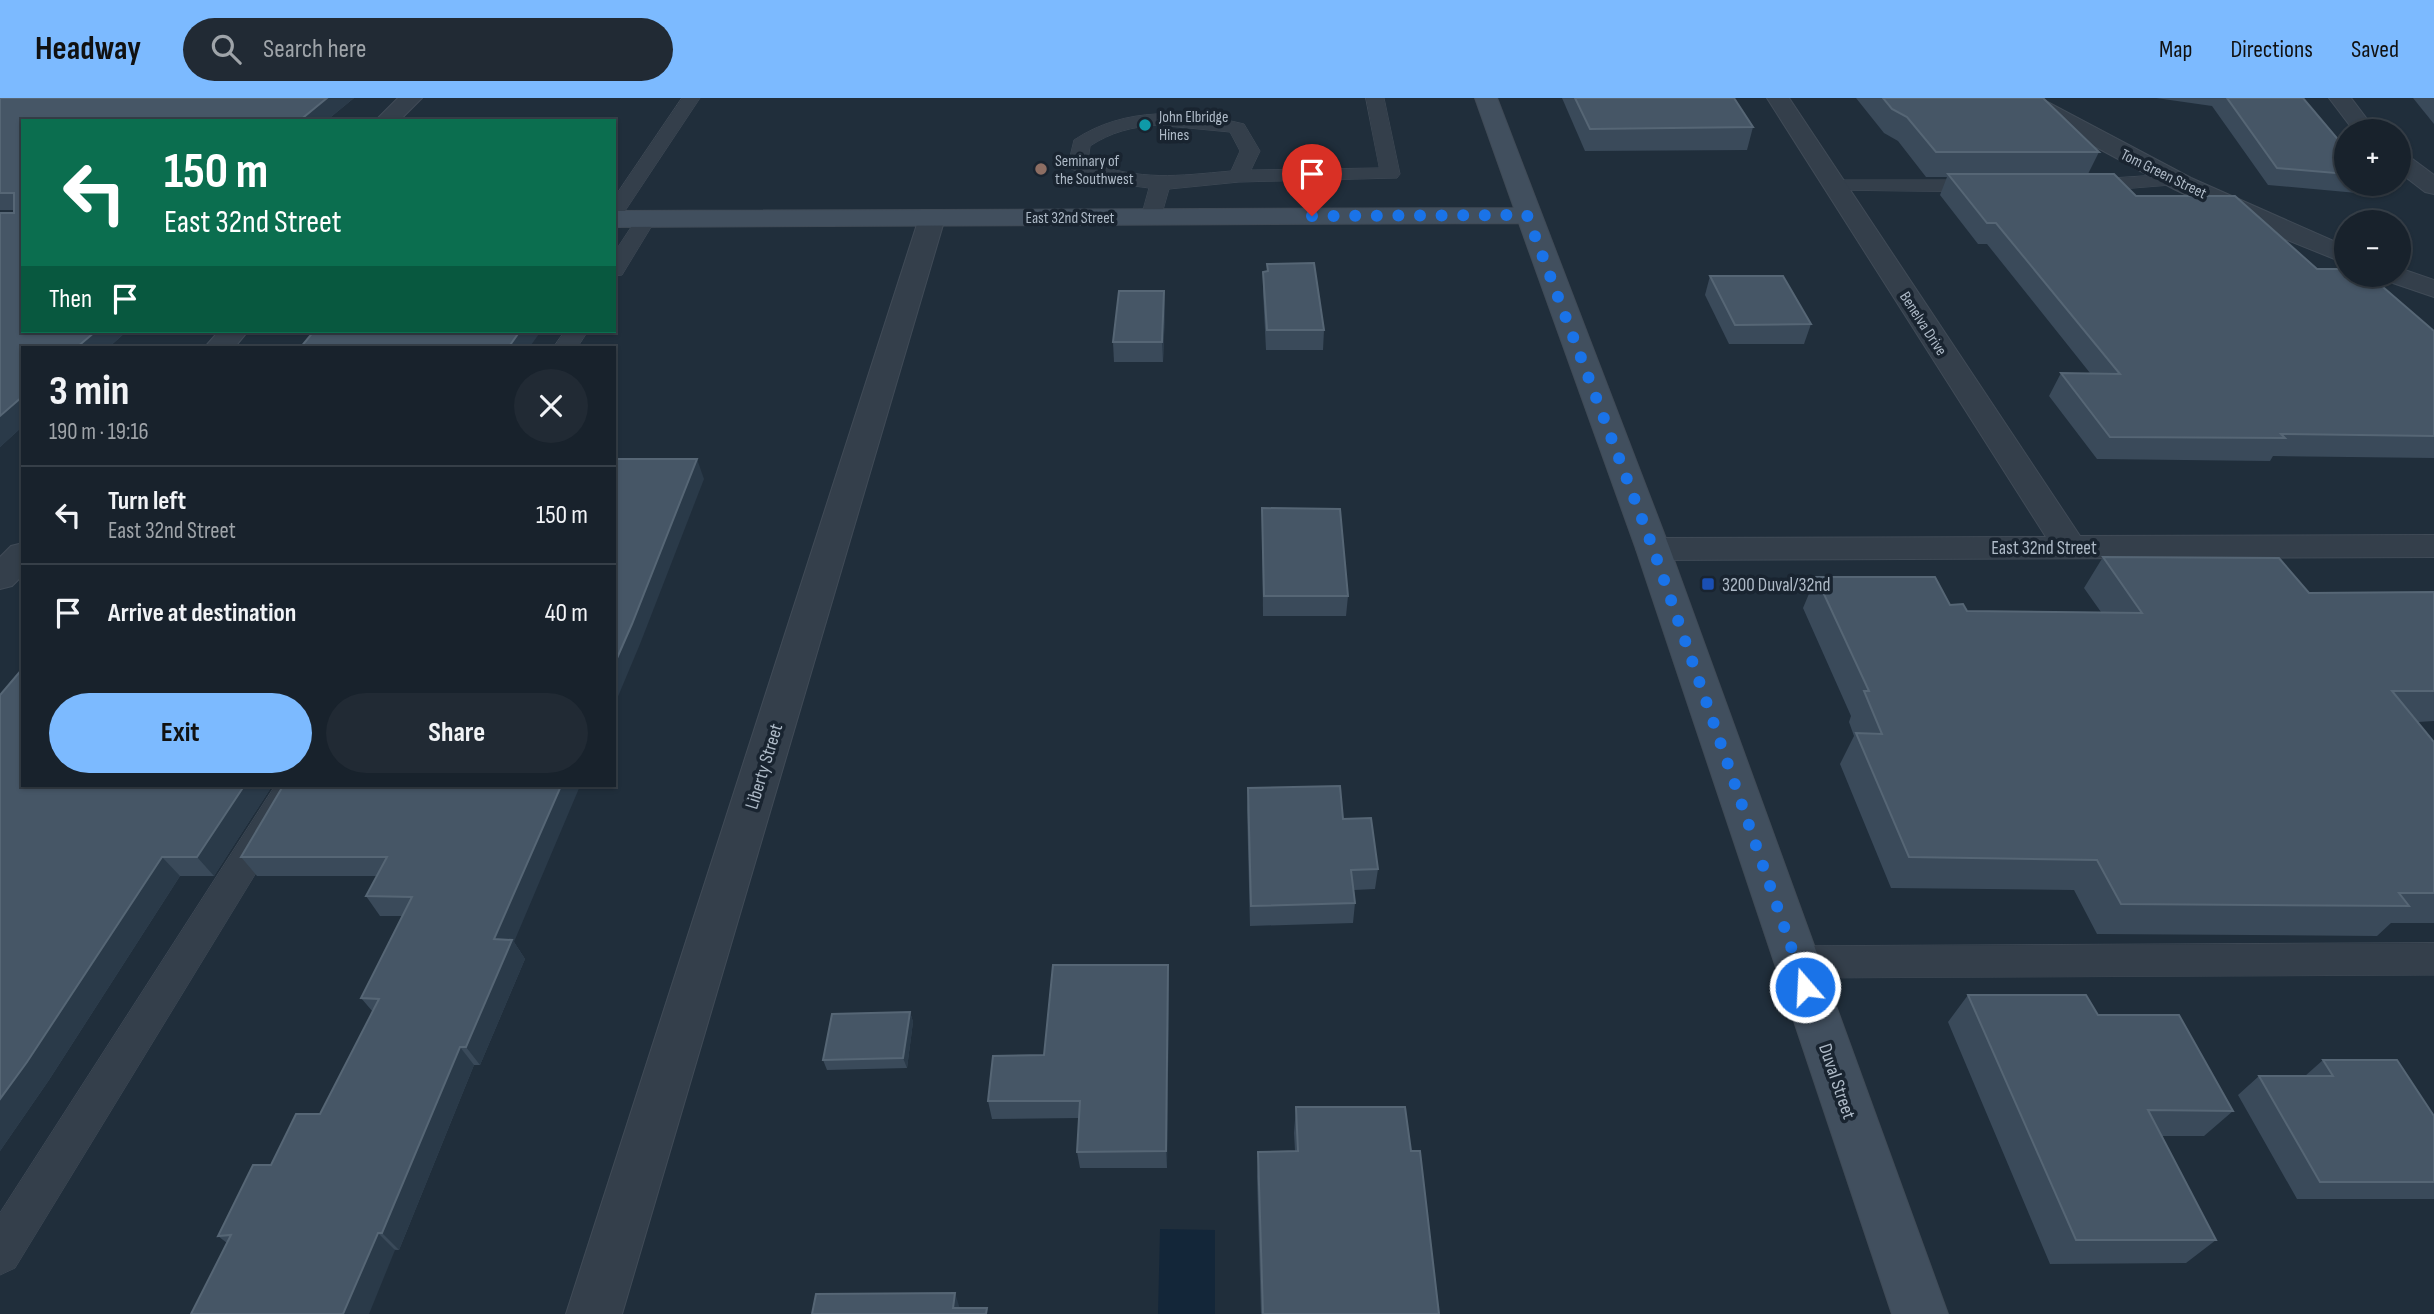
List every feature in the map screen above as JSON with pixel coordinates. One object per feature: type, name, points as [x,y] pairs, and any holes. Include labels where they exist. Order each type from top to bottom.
[{"type":"street","points":[[388,119],[411,98]]},
{"type":"street","name":"Duval Street","points":[[1486,98],[1527,215],[1653,548],[1920,1314]]},
{"type":"street","name":"Benelva Drive","points":[[1778,98],[2070,547]]},
{"type":"street","name":"Tom Green Street","points":[[2024,98],[2092,138],[2176,180],[2334,250]]},
{"type":"street","points":[[2340,98],[2356,119]]},
{"type":"street","points":[[2411,160],[2434,163]]},
{"type":"street","points":[[2411,169],[2434,187]]},
{"type":"street","name":"East 32nd Street","points":[[616,216],[646,219],[1527,215]]},
{"type":"street","name":"Liberty Street","points":[[594,1314],[932,218]]},
{"type":"street","points":[[2411,281],[2434,289]]},
{"type":"street","points":[[220,346],[232,333]]},
{"type":"street","name":"East 32nd Street","points":[[1653,548],[2434,546]]},
{"type":"street","points":[[0,578],[21,556]]},
{"type":"lane","points":[[616,213],[691,98]]},
{"type":"lane","points":[[1239,176],[1250,151],[1237,128],[1203,120],[1145,121],[1110,127],[1080,144],[1078,165],[1112,177],[1160,184],[1239,176],[1390,174],[1375,98]]},
{"type":"lane","points":[[2059,186],[2114,186],[2176,180]]},
{"type":"lane","points":[[1152,217],[1160,184]]},
{"type":"lane","points":[[1836,186],[2003,186]]},
{"type":"lane","points":[[616,267],[646,219]]},
{"type":"lane","points":[[0,1253],[291,787]]},
{"type":"lane","points":[[1796,962],[2434,959]]},
{"type":"water","points":[[1160,1229],[1215,1230],[1215,1314],[1158,1314]]},
{"type":"building","points":[[0,98],[327,98],[301,119],[21,119],[21,333],[94,333],[78,346],[21,346],[21,398],[0,416],[0,213],[14,213],[14,193],[0,193]]},
{"type":"building","points":[[1575,98],[1734,98],[1753,127],[1590,129]]},
{"type":"building","points":[[1883,98],[2043,98],[2099,152],[1936,152],[1907,117],[1892,109]]},
{"type":"building","points":[[2227,98],[2303,98],[2334,135],[2334,173],[2277,168]]},
{"type":"building","points":[[1948,174],[2114,174],[2136,196],[2235,196],[2317,269],[2334,269],[2334,287],[2383,287],[2434,331],[2434,436],[2281,434],[2285,438],[2110,437],[2061,373],[2120,374],[1996,223],[1987,223]]},
{"type":"building","points":[[1314,263],[1324,330],[1267,330],[1263,272],[1268,271],[1267,264]]},
{"type":"building","points":[[1710,276],[1783,276],[1811,324],[1735,325]]},
{"type":"building","points":[[1119,291],[1164,291],[1162,342],[1113,342]]},
{"type":"building","points":[[312,333],[519,333],[509,346],[302,346]]},
{"type":"building","points":[[616,459],[697,459],[616,660]]},
{"type":"building","points":[[1262,508],[1340,509],[1348,596],[1264,596]]},
{"type":"building","points":[[2103,557],[2279,558],[2309,593],[2434,592],[2434,691],[2392,691],[2434,742],[2434,893],[2399,893],[2409,906],[2121,904],[2097,860],[1909,857],[1856,733],[1882,734],[1864,691],[1869,691],[1816,577],[1935,577],[1950,605],[1963,604],[1967,611],[2142,613]]},
{"type":"building","points":[[21,670],[21,787],[243,787],[197,857],[162,857],[0,1099],[0,695]]},
{"type":"building","points":[[1340,786],[1343,819],[1371,818],[1378,869],[1351,870],[1355,903],[1251,906],[1248,788]]},
{"type":"building","points":[[282,787],[561,787],[494,939],[512,940],[466,1047],[460,1047],[382,1233],[378,1233],[343,1314],[191,1314],[231,1235],[218,1236],[253,1165],[271,1165],[296,1114],[320,1114],[379,999],[361,998],[412,897],[366,896],[387,857],[241,857]]},
{"type":"building","points":[[1053,965],[1168,965],[1166,1151],[1077,1152],[1080,1101],[988,1101],[993,1056],[1044,1055]]},
{"type":"building","points":[[1968,995],[2086,995],[2098,1015],[2179,1015],[2233,1111],[2148,1110],[2216,1240],[2076,1240]]},
{"type":"building","points":[[910,1012],[903,1058],[823,1060],[832,1014]]},
{"type":"building","points":[[2323,1060],[2397,1060],[2434,1116],[2434,1182],[2320,1182],[2259,1076],[2333,1076]]},
{"type":"building","points":[[1296,1107],[1405,1107],[1411,1151],[1420,1151],[1439,1314],[1263,1314],[1258,1152],[1298,1151]]},
{"type":"building","points":[[955,1293],[953,1308],[987,1308],[986,1314],[812,1314],[816,1294]]},
{"type":"place","name":"John Elbridge Hines","points":[[1145,125]]},
{"type":"place","name":"Seminary of the Southwest","points":[[1041,169]]},
{"type":"place","name":"3200 Duval/32nd","points":[[1708,584]]},
{"type":"route","points":[[1312,216],[1527,215],[1653,548],[1805,987]]}]
